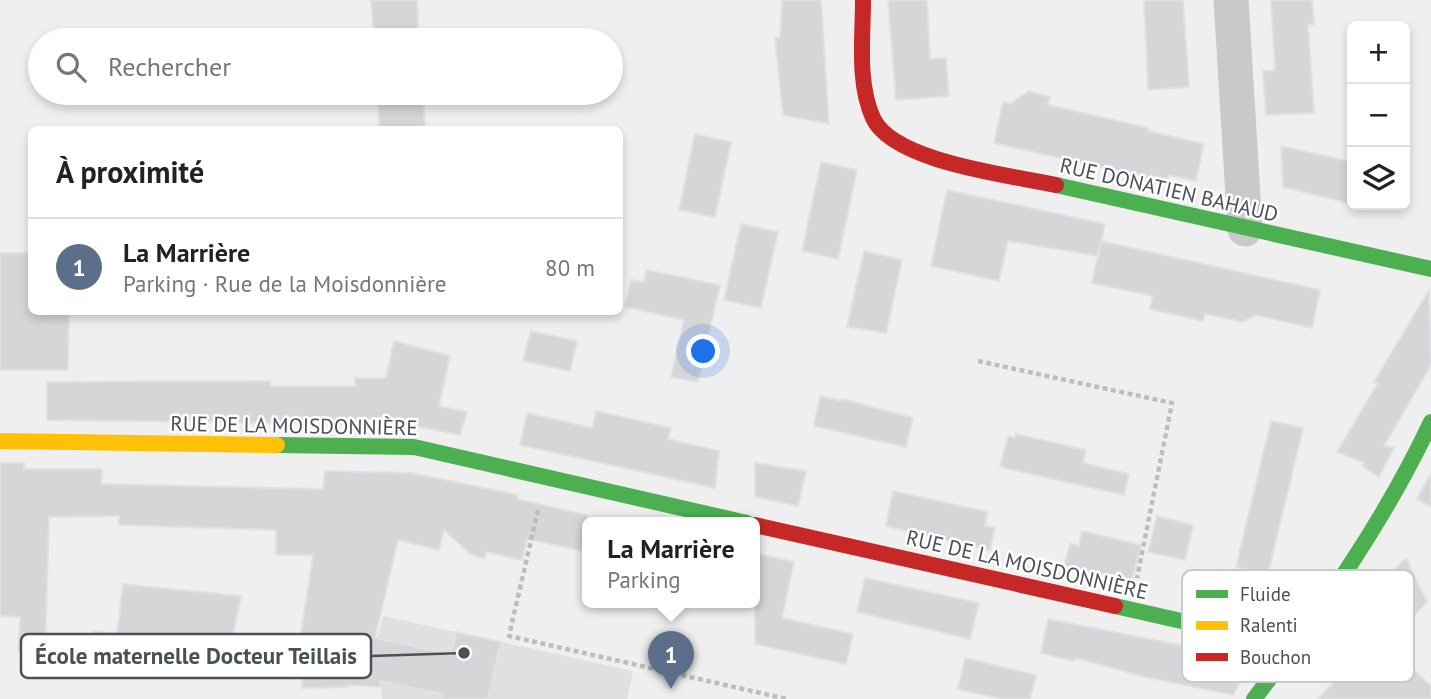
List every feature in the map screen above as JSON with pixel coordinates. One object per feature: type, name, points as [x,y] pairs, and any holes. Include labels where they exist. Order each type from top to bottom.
[{"type":"street","name":"RUE DONATIEN BAHAUD","points":[[863,0],[869,112],[879,129],[900,146],[937,159],[1431,269]]},
{"type":"street","points":[[1231,0],[1245,229]]},
{"type":"street","points":[[1347,570],[1410,469],[1431,422]]},
{"type":"street","name":"RUE DE LA MOISDONNIÈRE","points":[[0,441],[414,447],[721,517]]},
{"type":"street","name":"RUE DE LA MOISDONNIÈRE","points":[[760,526],[1182,621]]},
{"type":"street","points":[[1254,699],[1267,682]]},
{"type":"path","points":[[978,361],[1172,403],[1130,610]]},
{"type":"path","points":[[546,477],[509,636],[787,699]]},
{"type":"path","points":[[667,672],[667,679]]},
{"type":"shaded area","points":[[383,616],[633,671],[627,699],[382,699],[376,645]]},
{"type":"building","points":[[371,0],[417,0],[418,28],[373,28]]},
{"type":"building","points":[[782,0],[821,0],[829,124],[783,115],[775,38],[780,38]]},
{"type":"building","points":[[888,0],[927,0],[930,59],[946,58],[949,96],[896,100]]},
{"type":"building","points":[[1144,0],[1183,0],[1189,87],[1148,90]]},
{"type":"building","points":[[1271,0],[1312,0],[1314,24],[1308,25],[1314,113],[1266,115],[1263,71],[1275,70]]},
{"type":"building","points":[[1029,91],[1050,97],[1048,105],[1149,128],[1148,131],[1204,144],[1196,181],[1169,175],[1167,182],[994,143],[1003,102],[1010,104]]},
{"type":"building","points":[[378,105],[424,105],[425,126],[380,126]]},
{"type":"building","points":[[695,134],[731,142],[715,217],[679,210]]},
{"type":"building","points":[[1281,146],[1347,161],[1347,203],[1283,187]]},
{"type":"building","points":[[821,162],[857,170],[838,259],[802,251]]},
{"type":"building","points":[[947,190],[1105,224],[1098,256],[1008,241],[999,281],[931,266]]},
{"type":"building","points":[[741,224],[778,232],[761,308],[724,300]]},
{"type":"building","points":[[1101,241],[1320,290],[1312,328],[1256,315],[1243,322],[1205,314],[1203,321],[1150,309],[1153,296],[1092,283]]},
{"type":"building","points":[[864,251],[902,260],[886,333],[847,327]]},
{"type":"building","points":[[0,253],[28,253],[28,315],[69,315],[68,370],[0,370]]},
{"type":"building","points":[[646,270],[720,285],[698,382],[671,377],[684,320],[625,307],[631,280],[644,282]]},
{"type":"building","points":[[1429,290],[1431,365],[1384,446],[1394,448],[1379,477],[1362,466],[1364,463],[1337,452],[1378,383],[1374,382]]},
{"type":"building","points":[[531,331],[577,341],[570,371],[523,361]]},
{"type":"building","points":[[394,341],[450,356],[439,406],[467,412],[460,435],[386,420],[349,419],[349,424],[47,420],[47,382],[270,381],[270,386],[355,386],[355,378],[386,378]]},
{"type":"building","points":[[820,396],[843,399],[913,418],[906,447],[814,426]]},
{"type":"building","points":[[596,411],[671,428],[668,439],[719,451],[715,488],[520,445],[527,413],[592,428]]},
{"type":"building","points":[[1271,421],[1303,428],[1269,570],[1236,567]]},
{"type":"building","points":[[1016,434],[1086,450],[1083,463],[1129,474],[1124,495],[1000,467],[1008,436],[1015,438]]},
{"type":"building","points":[[0,463],[24,463],[24,469],[102,469],[101,484],[323,489],[325,471],[412,473],[518,495],[517,499],[587,515],[582,517],[582,551],[527,539],[522,560],[486,552],[484,559],[469,553],[444,530],[439,550],[398,540],[375,638],[451,655],[456,632],[501,642],[488,699],[442,699],[443,694],[380,681],[381,687],[348,685],[302,688],[302,678],[294,678],[313,555],[276,555],[276,530],[119,525],[119,516],[49,517],[45,654],[18,651],[20,617],[0,616]]},
{"type":"building","points":[[755,463],[806,471],[798,506],[755,497]]},
{"type":"building","points":[[1431,473],[1431,507],[1417,499]]},
{"type":"building","points":[[893,491],[988,512],[985,526],[995,527],[990,550],[886,526]]},
{"type":"building","points":[[1157,516],[1193,525],[1185,560],[1148,552]]},
{"type":"building","points":[[1082,531],[1141,545],[1132,581],[1064,566],[1070,544],[1079,546]]},
{"type":"building","points":[[760,554],[794,562],[782,618],[853,634],[846,664],[755,644],[755,608],[760,608]]},
{"type":"building","points":[[1406,558],[1412,570],[1394,570]]},
{"type":"building","points":[[1414,575],[1427,602],[1414,616]]},
{"type":"building","points":[[865,578],[979,603],[970,639],[857,612]]},
{"type":"building","points":[[123,584],[241,596],[230,650],[296,661],[293,679],[124,662],[124,669],[92,669],[94,631],[117,634]]},
{"type":"building","points":[[1048,619],[1182,645],[1182,682],[1241,682],[1233,695],[1145,677],[1075,658],[1074,661],[1041,653]]},
{"type":"building","points":[[965,658],[1036,675],[1030,699],[1002,699],[958,689]]},
{"type":"building","points":[[1414,670],[1431,686],[1431,699],[1318,699],[1334,682],[1414,682]]},
{"type":"traffic: fast","points":[[1056,185],[1431,269]]},
{"type":"traffic: fast","points":[[1347,570],[1393,495],[1431,422]]},
{"type":"traffic: fast","points":[[277,445],[414,447],[721,517]]},
{"type":"traffic: fast","points":[[1115,606],[1182,621]]},
{"type":"traffic: fast","points":[[1254,699],[1267,682]]},
{"type":"traffic: slow","points":[[0,441],[277,445]]},
{"type":"traffic: jam","points":[[863,0],[862,60],[865,90],[873,118],[885,133],[904,146],[928,156],[983,171],[1056,185]]},
{"type":"traffic: jam","points":[[760,526],[1115,606]]},
{"type":"place","name":"École maternelle Docteur Teillais","points":[[464,653]]},
{"type":"place","name":"La Marrière","points":[[671,689]]}]
